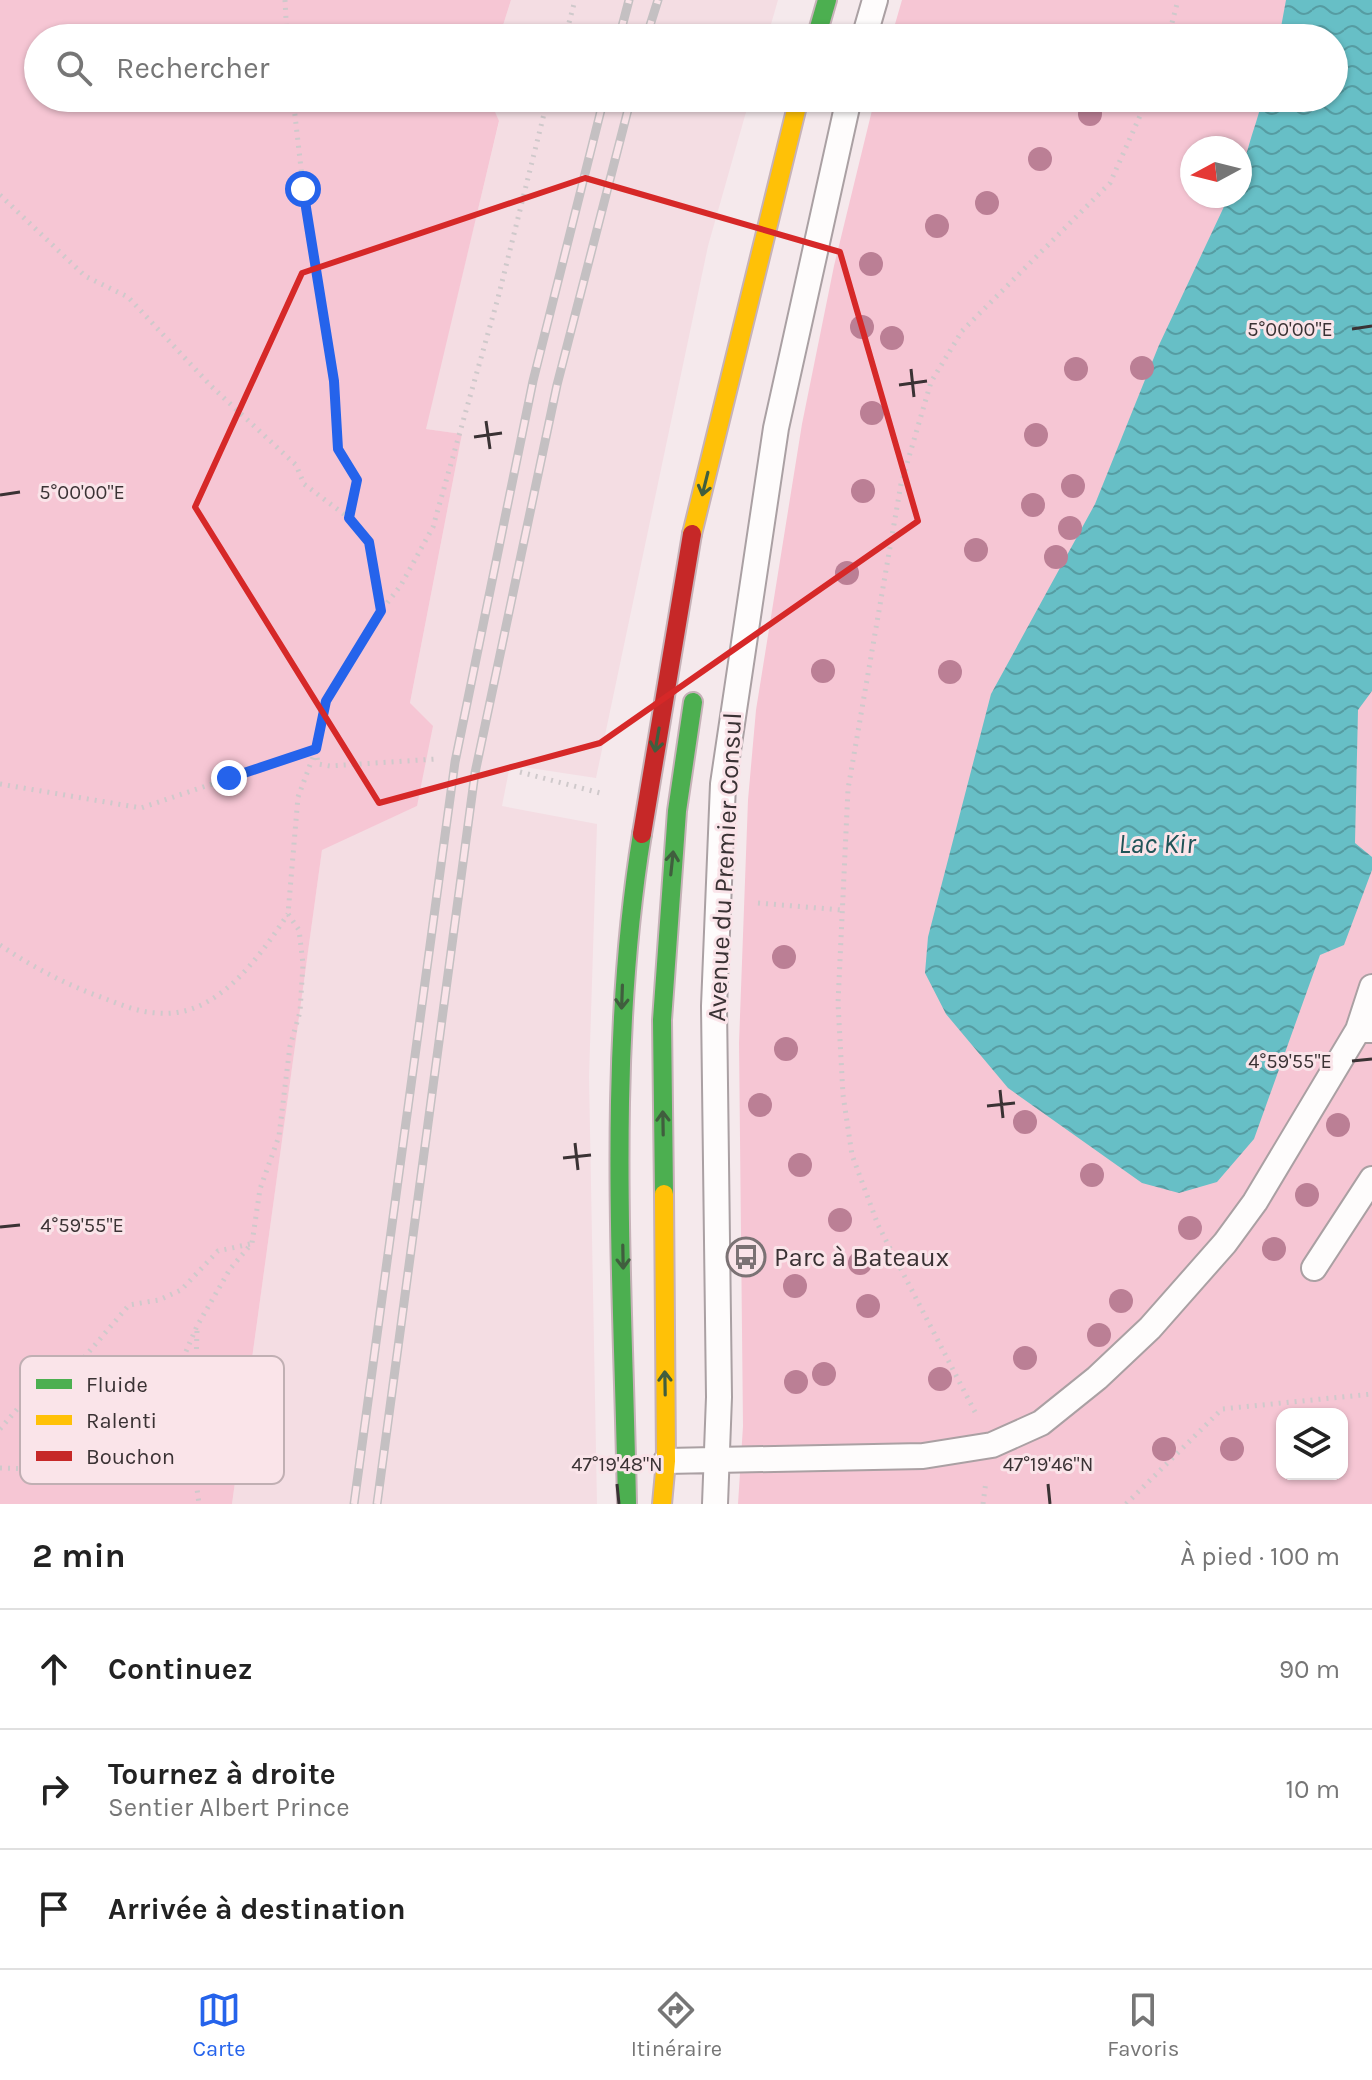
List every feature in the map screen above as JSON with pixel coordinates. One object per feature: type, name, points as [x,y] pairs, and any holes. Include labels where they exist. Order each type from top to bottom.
[{"type":"main road","points":[[820,24],[827,0]]},
{"type":"main road","points":[[627,1504],[621,1143],[622,987],[632,896],[692,536],[778,171],[795,112]]},
{"type":"main road","points":[[726,479],[737,354]]},
{"type":"main road","name":"Avenue du Premier Consul","points":[[662,1504],[666,1461],[662,1020],[676,826],[696,683]]},
{"type":"main road","points":[[621,1143],[635,1168],[638,1194]]},
{"type":"main road","name":"Avenue du Premier Consul","points":[[647,1419],[666,1461]]},
{"type":"lane","points":[[868,24],[875,0]]},
{"type":"lane","name":"Avenue du Premier Consul","points":[[715,1504],[714,1006],[723,784],[776,428],[846,112]]},
{"type":"lane","points":[[666,1461],[923,1456],[992,1445],[1041,1423],[1097,1378],[1188,1287],[1255,1202],[1365,1030],[1372,987]]},
{"type":"lane","points":[[1314,1268],[1372,1179]]},
{"type":"path","points":[[285,0],[286,24]]},
{"type":"path","points":[[569,24],[575,0]]},
{"type":"path","points":[[1172,24],[1178,0]]},
{"type":"path","points":[[295,112],[310,247],[334,381],[338,449],[357,480],[349,518]]},
{"type":"path","points":[[0,945],[74,988],[158,1014],[186,1010],[231,985],[260,954],[288,914],[298,797],[316,749],[326,701],[381,611],[401,585],[433,527],[498,298],[544,112]]},
{"type":"path","points":[[983,1504],[992,1445],[878,1225],[852,1155],[843,1095],[838,1003],[848,789],[901,484],[931,382],[962,331],[1110,183],[1142,112]]},
{"type":"path","points":[[0,195],[85,276],[128,297],[211,386],[296,465],[304,484],[349,518],[369,542],[381,611]]},
{"type":"path","points":[[316,749],[318,764],[330,766],[436,759]]},
{"type":"path","points":[[0,784],[141,808],[316,749]]},
{"type":"path","points":[[520,772],[607,795]]},
{"type":"path","points":[[758,903],[842,910]]},
{"type":"path","points":[[184,1356],[197,1326],[230,1269],[252,1243],[260,1189],[279,1136],[290,1046],[300,1012],[303,964],[299,930],[288,914]]},
{"type":"path","points":[[85,1356],[129,1305],[159,1300],[181,1290],[218,1251],[252,1243]]},
{"type":"path","points":[[196,1356],[197,1326]]},
{"type":"path","points":[[1126,1504],[1222,1409],[1372,1394]]},
{"type":"path","points":[[0,1429],[20,1406]]},
{"type":"path","points":[[0,1468],[20,1469]]},
{"type":"path","points":[[196,1484],[199,1504]]},
{"type":"highlighted area","points":[[585,178],[840,252],[918,521],[600,743],[379,803],[195,507],[302,273]]},
{"type":"shaded area","points":[[0,0],[511,0],[503,24],[24,24],[24,112],[495,112],[499,121],[426,429],[462,434],[410,703],[433,726],[417,806],[322,850],[252,1356],[20,1356],[20,1484],[235,1484],[232,1504],[0,1504]]},
{"type":"shaded area","points":[[511,0],[778,0],[771,24],[503,24]]},
{"type":"shaded area","points":[[902,0],[1372,0],[1372,1504],[738,1504],[743,1426],[739,1043],[748,800],[756,710],[802,424],[834,266],[872,112],[1348,112],[1348,24],[895,24]]},
{"type":"shaded area","points":[[495,112],[746,112],[708,246],[596,778],[510,765],[502,806],[597,824],[589,1077],[597,1504],[232,1504],[235,1484],[284,1484],[284,1356],[252,1356],[322,849],[417,806],[410,703],[462,434],[425,429],[499,122]]},
{"type":"water","name":"Lac Kir","points":[[1286,0],[1372,0],[1372,691],[1358,710],[1355,843],[1372,857],[1372,870],[1344,945],[1320,955],[1254,1139],[1217,1182],[1179,1193],[1142,1183],[1008,1088],[946,1014],[925,973],[928,937],[991,694],[1095,504],[1159,345],[1223,208],[1252,208],[1252,136],[1259,112],[1348,112],[1348,24],[1282,24]]},
{"type":"railway","points":[[623,24],[629,0]]},
{"type":"railway","points":[[650,24],[658,0]]},
{"type":"railway","points":[[354,1504],[455,762],[533,381],[600,112]]},
{"type":"railway","points":[[377,1504],[475,773],[557,385],[627,112]]},
{"type":"traffic: fast","points":[[820,24],[827,0]]},
{"type":"traffic: fast","points":[[664,1194],[662,1020],[677,811],[693,702]]},
{"type":"traffic: fast","points":[[627,1504],[620,1252],[620,1084],[631,917],[642,834]]},
{"type":"traffic: slow","points":[[692,534],[796,112]]},
{"type":"traffic: slow","points":[[662,1504],[666,1461],[664,1194]]},
{"type":"traffic: jam","points":[[642,834],[692,534]]},
{"type":"place","name":"Parc à Bateaux","points":[[746,1257]]},
{"type":"route","points":[[229,778],[316,749],[326,701],[381,611],[369,542],[349,518],[357,480],[338,449],[334,381],[303,189]]}]
